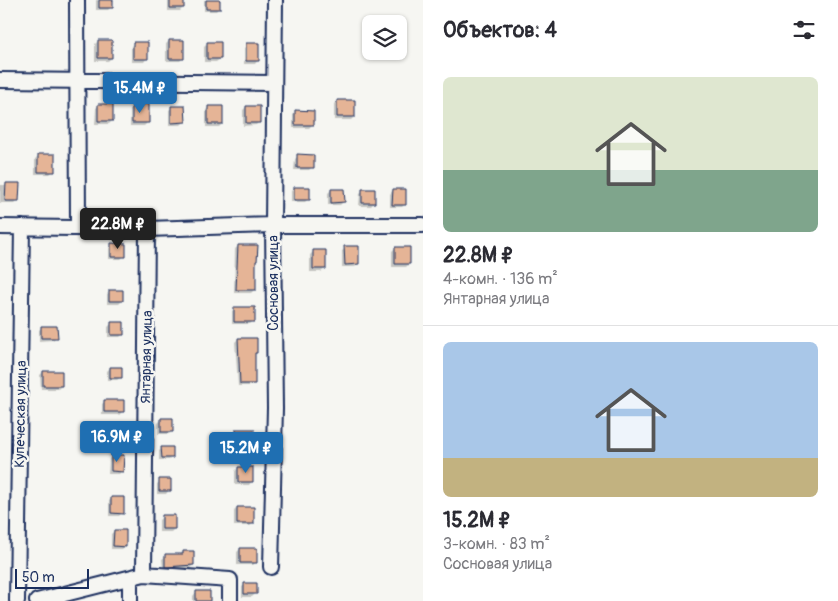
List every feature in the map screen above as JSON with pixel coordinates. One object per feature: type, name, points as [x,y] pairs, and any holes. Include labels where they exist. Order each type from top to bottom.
[{"type":"street","points":[[77,0],[78,228]]},
{"type":"street","name":"Сосновая улица","points":[[270,566],[275,408],[273,225],[275,0]]},
{"type":"street","points":[[0,80],[274,84]]},
{"type":"street","points":[[0,227],[147,229],[273,225],[423,225]]},
{"type":"street","name":"Купеческая улица","points":[[17,601],[22,227]]},
{"type":"street","name":"Янтарная улица","points":[[144,574],[147,229]]},
{"type":"street","points":[[37,601],[144,574],[230,580],[230,601]]},
{"type":"street","points":[[130,579],[130,601]]},
{"type":"building","points":[[99,0],[113,0],[113,8],[99,8]]},
{"type":"building","points":[[170,0],[184,0],[184,8],[170,8]]},
{"type":"building","points":[[206,0],[220,0],[220,9],[206,9]]},
{"type":"building","points":[[98,40],[112,40],[112,58],[98,58]]},
{"type":"building","points":[[169,40],[184,40],[184,59],[169,59]]},
{"type":"building","points":[[133,42],[148,42],[148,59],[133,59]]},
{"type":"building","points":[[207,42],[221,42],[221,59],[207,59]]},
{"type":"building","points":[[246,43],[259,43],[259,61],[246,61]]},
{"type":"building","points":[[337,100],[355,100],[355,117],[337,117]]},
{"type":"building","points":[[98,104],[113,104],[113,121],[98,121]]},
{"type":"building","points":[[132,104],[149,104],[149,123],[132,123]]},
{"type":"building","points":[[171,106],[185,106],[186,122],[171,123]]},
{"type":"building","points":[[208,106],[223,106],[223,124],[208,124]]},
{"type":"building","points":[[246,106],[260,106],[260,123],[246,123]]},
{"type":"building","points":[[295,110],[314,111],[314,125],[295,125]]},
{"type":"building","points":[[38,154],[55,154],[55,172],[38,172]]},
{"type":"building","points":[[297,154],[314,155],[314,168],[297,168]]},
{"type":"building","points":[[6,183],[20,183],[19,201],[5,201]]},
{"type":"building","points":[[294,187],[310,187],[310,200],[294,200]]},
{"type":"building","points":[[331,189],[344,189],[345,202],[331,203]]},
{"type":"building","points":[[362,189],[375,189],[375,203],[362,203]]},
{"type":"building","points":[[393,189],[406,189],[406,205],[392,205]]},
{"type":"building","points":[[111,243],[126,244],[126,257],[111,257]]},
{"type":"building","points":[[238,245],[258,245],[256,290],[236,290]]},
{"type":"building","points":[[344,246],[359,246],[359,264],[345,265]]},
{"type":"building","points":[[395,247],[410,247],[410,264],[395,264]]},
{"type":"building","points":[[313,250],[326,250],[326,269],[313,269]]},
{"type":"building","points":[[109,290],[123,290],[123,301],[109,301]]},
{"type":"building","points":[[234,307],[255,307],[255,322],[234,322]]},
{"type":"building","points":[[111,322],[124,322],[124,335],[111,335]]},
{"type":"building","points":[[41,326],[57,326],[58,338],[41,338]]},
{"type":"building","points":[[238,338],[257,338],[255,384],[240,384]]},
{"type":"building","points":[[110,367],[122,367],[122,378],[110,378]]},
{"type":"building","points":[[43,371],[62,371],[62,386],[43,386]]},
{"type":"building","points":[[104,400],[124,400],[124,412],[104,412]]},
{"type":"building","points":[[161,418],[173,418],[173,432],[161,432]]},
{"type":"building","points":[[106,428],[124,428],[124,440],[106,440]]},
{"type":"building","points":[[236,429],[254,429],[254,446],[236,446]]},
{"type":"building","points":[[161,447],[173,447],[173,458],[162,458]]},
{"type":"building","points":[[111,455],[124,455],[123,472],[111,471]]},
{"type":"building","points":[[238,467],[253,467],[253,482],[238,482]]},
{"type":"building","points":[[159,479],[171,479],[171,491],[159,491]]},
{"type":"building","points":[[111,497],[124,497],[124,514],[111,513]]},
{"type":"building","points":[[237,507],[254,507],[254,524],[237,524]]},
{"type":"building","points":[[162,515],[175,515],[175,529],[162,529]]},
{"type":"building","points":[[114,530],[126,530],[126,547],[113,546]]},
{"type":"building","points":[[240,548],[257,548],[257,563],[240,563]]},
{"type":"building","points":[[183,551],[194,551],[194,565],[165,567],[165,554],[183,554]]},
{"type":"building","points":[[244,583],[257,583],[257,594],[244,594]]},
{"type":"building","points":[[196,591],[210,591],[210,601],[196,601]]}]
